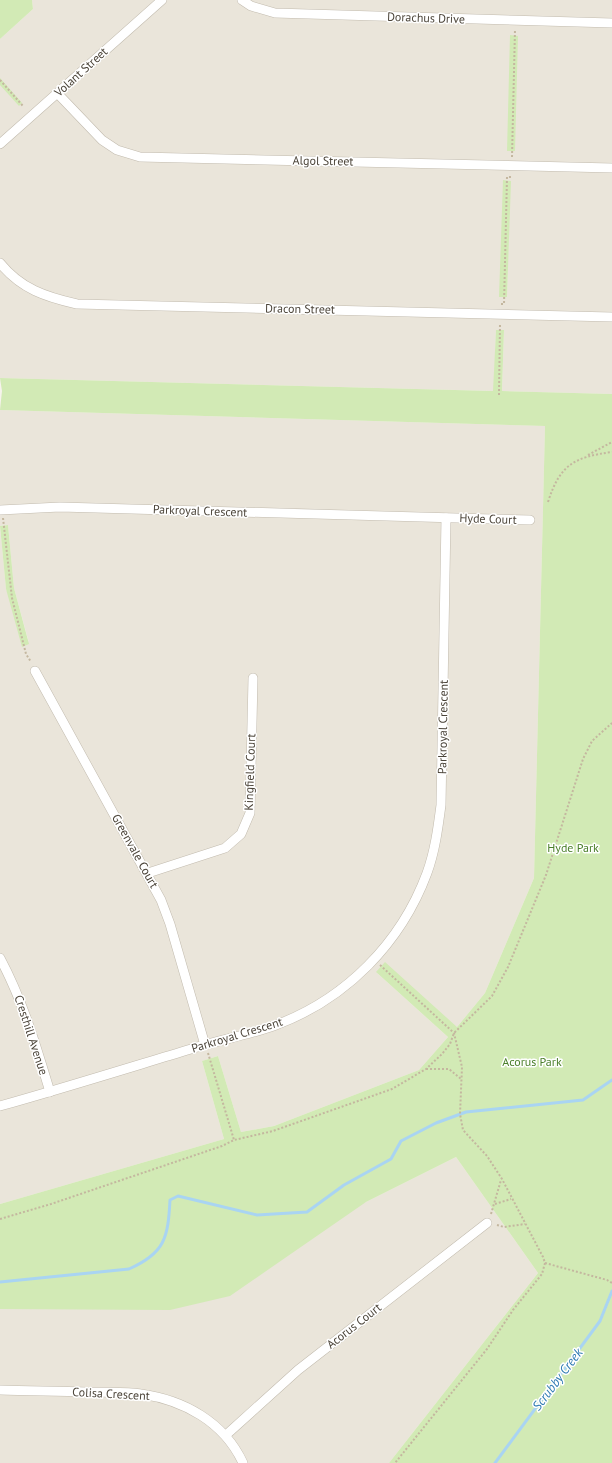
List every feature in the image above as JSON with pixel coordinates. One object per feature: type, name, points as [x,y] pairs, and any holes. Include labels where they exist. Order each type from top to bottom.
[{"type":"street","name":"Volant Street","points":[[0,144],[162,0]]},
{"type":"street","name":"Dorachus Drive","points":[[242,0],[251,6],[275,13],[612,23]]},
{"type":"street","name":"Algol Street","points":[[58,94],[102,140],[117,150],[140,157],[612,168]]},
{"type":"street","name":"Dracon Street","points":[[0,263],[25,286],[49,298],[78,304],[612,317]]},
{"type":"street","name":"Parkroyal Crescent","points":[[0,1106],[205,1045],[275,1026],[307,1012],[357,977],[374,960],[398,929],[427,873],[436,838],[441,805],[446,518],[60,507],[1,510]]},
{"type":"street","name":"Hyde Court","points":[[446,518],[530,520]]},
{"type":"street","name":"Greenvale Court","points":[[35,671],[148,873],[161,900],[170,924],[205,1045]]},
{"type":"street","name":"Kingfield Court","points":[[148,873],[225,848],[241,834],[250,812],[253,678]]},
{"type":"street","name":"Cresthill Avenue","points":[[0,958],[29,1020],[50,1092]]},
{"type":"street","name":"Acorus Court","points":[[226,1436],[298,1370],[487,1222]]},
{"type":"street","name":"Colisa Crescent","points":[[0,1390],[140,1393],[170,1400],[191,1409],[212,1423],[226,1436],[243,1463]]},
{"type":"path","points":[[512,160],[515,20]]},
{"type":"path","points":[[0,80],[23,106]]},
{"type":"path","points":[[498,304],[504,304],[507,177],[511,177],[511,174]]},
{"type":"path","points":[[492,323],[500,323],[499,395]]},
{"type":"path","points":[[548,502],[558,477],[572,463],[612,442]]},
{"type":"path","points":[[587,456],[612,452]]},
{"type":"path","points":[[1,510],[12,598],[26,654],[35,671]]},
{"type":"path","points":[[0,1219],[66,1199],[222,1146],[234,1140],[273,1131],[392,1089],[426,1069],[450,1044],[454,1033],[492,996],[508,967],[546,875],[583,759],[592,741],[612,724]]},
{"type":"path","points":[[374,960],[454,1033],[460,1056],[460,1114],[463,1130],[487,1156],[502,1179],[545,1263],[542,1274],[513,1310],[487,1349],[395,1463]]},
{"type":"path","points":[[205,1045],[234,1140]]},
{"type":"path","points":[[426,1069],[449,1069],[461,1079]]},
{"type":"path","points":[[502,1179],[495,1204],[487,1222],[504,1227],[525,1224]]},
{"type":"path","points":[[495,1204],[511,1198]]},
{"type":"path","points":[[545,1263],[607,1280],[612,1283]]},
{"type":"shaded area","points":[[32,0],[612,0],[612,394],[502,391],[504,330],[496,330],[494,391],[0,378],[0,39],[33,9]],"holes":[[[510,181],[507,297],[500,297]]]},
{"type":"shaded area","points":[[0,410],[545,426],[534,878],[485,993],[457,1027],[376,972],[448,1037],[419,1070],[274,1126],[241,1132],[218,1056],[202,1061],[224,1139],[0,1204]],"holes":[[[8,525],[14,588],[29,643],[6,589],[0,526]]]},
{"type":"shaded area","points":[[456,1157],[538,1273],[389,1463],[0,1463],[0,1309],[366,1202]]},
{"type":"green space","points":[[0,0],[32,0],[33,9],[0,39]]},
{"type":"green space","points":[[510,35],[518,36],[515,151],[507,151]]},
{"type":"green space","points":[[0,78],[22,103],[19,106],[0,85]]},
{"type":"green space","points":[[503,180],[511,181],[507,297],[499,297]]},
{"type":"green space","name":"Acorus Park","points":[[496,330],[504,330],[502,391],[612,394],[612,1463],[389,1463],[538,1273],[456,1157],[366,1202],[230,1296],[170,1310],[0,1309],[0,1204],[224,1139],[202,1061],[218,1056],[241,1132],[274,1126],[419,1070],[448,1037],[376,972],[385,962],[457,1027],[485,993],[534,878],[545,426],[0,410],[2,391],[0,378],[493,391]]},
{"type":"green space","points":[[8,525],[14,588],[29,644],[22,647],[6,589],[0,526]]},
{"type":"waterway","points":[[0,1282],[129,1269],[150,1257],[162,1243],[168,1225],[170,1200],[178,1196],[257,1215],[307,1212],[344,1185],[391,1159],[401,1141],[436,1123],[466,1112],[583,1100],[612,1080]]},
{"type":"waterway","name":"Scrubby Creek","points":[[495,1463],[600,1321],[612,1291]]},
{"type":"park label","name":"Hyde Park","points":[[573,848]]}]
